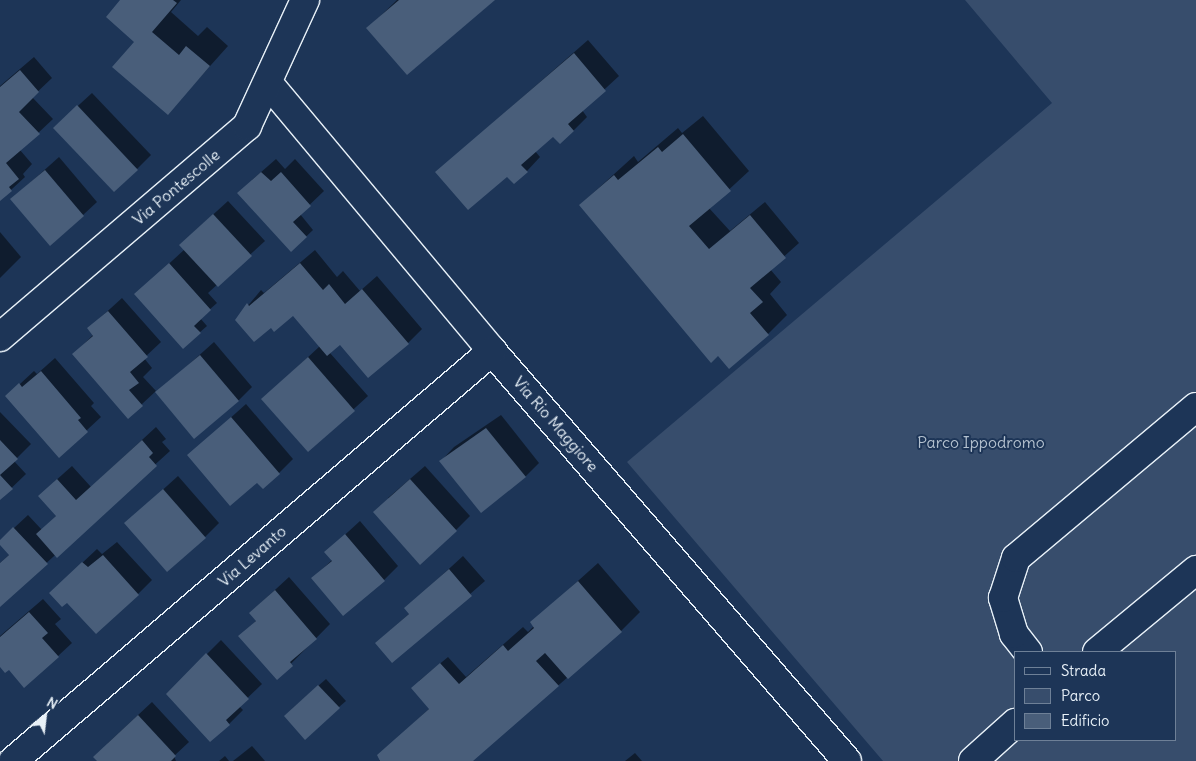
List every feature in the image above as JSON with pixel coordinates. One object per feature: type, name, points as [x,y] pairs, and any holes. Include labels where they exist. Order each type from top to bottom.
[{"type":"street","name":"Via Pontescolle","points":[[0,337],[247,126],[269,84],[305,0]]},
{"type":"street","name":"Via Rio Maggiore","points":[[269,84],[492,350],[847,761]]},
{"type":"street","name":"Via Levanto","points":[[13,761],[492,350]]},
{"type":"street","points":[[1027,651],[1014,634],[1003,598],[1016,558],[1196,407]]},
{"type":"street","points":[[1098,651],[1196,570]]},
{"type":"street","points":[[972,761],[1014,724]]},
{"type":"green space","name":"Parco Ippodromo","points":[[965,0],[1196,0],[1196,761],[883,761],[627,462],[1052,103]]},
{"type":"building","points":[[120,0],[173,0],[177,3],[152,32],[179,55],[186,46],[210,66],[168,115],[112,67],[134,42],[106,17]]},
{"type":"building","points":[[399,0],[495,0],[407,75],[366,28]]},
{"type":"building","points":[[574,53],[606,91],[568,124],[574,131],[560,144],[553,137],[521,165],[528,172],[514,184],[507,177],[468,210],[435,172]]},
{"type":"building","points":[[20,70],[39,92],[19,112],[40,134],[6,163],[19,179],[9,187],[12,191],[0,201],[0,87]]},
{"type":"building","points":[[77,105],[138,170],[114,192],[53,128]]},
{"type":"building","points":[[683,134],[731,191],[689,226],[709,249],[750,215],[786,258],[750,288],[763,302],[750,313],[769,335],[729,369],[718,356],[711,363],[579,205],[614,175],[618,180],[658,147],[662,152]]},
{"type":"building","points":[[45,170],[84,216],[50,246],[10,199]]},
{"type":"building","points":[[261,172],[271,181],[281,172],[311,206],[293,222],[307,237],[291,252],[237,193]]},
{"type":"building","points":[[213,214],[252,256],[218,287],[179,245]]},
{"type":"building","points":[[169,263],[211,310],[194,326],[201,333],[183,349],[134,294]]},
{"type":"building","points":[[300,263],[323,290],[329,284],[345,304],[362,289],[409,344],[368,378],[340,345],[327,356],[293,316],[274,332],[271,328],[254,342],[235,320],[247,303],[249,306]]},
{"type":"building","points":[[108,311],[148,357],[130,372],[139,383],[129,390],[143,406],[128,419],[72,354],[93,336],[87,328]]},
{"type":"building","points":[[200,355],[239,401],[194,439],[155,392]]},
{"type":"building","points":[[308,357],[355,411],[308,452],[261,399]]},
{"type":"building","points":[[41,371],[81,418],[78,420],[88,432],[59,458],[5,396],[19,383],[22,387]]},
{"type":"building","points":[[231,417],[280,474],[263,489],[257,483],[230,506],[187,455]]},
{"type":"building","points":[[486,428],[526,477],[481,513],[439,461]]},
{"type":"building","points":[[0,440],[18,459],[0,475]]},
{"type":"building","points":[[142,440],[153,453],[149,457],[157,466],[57,558],[36,534],[56,516],[38,496],[57,479],[76,500]]},
{"type":"building","points":[[0,475],[13,489],[0,500]]},
{"type":"building","points":[[410,479],[457,531],[420,565],[373,512]]},
{"type":"building","points":[[163,489],[206,538],[167,572],[124,523]]},
{"type":"building","points":[[13,527],[48,564],[0,607],[0,563],[9,555],[0,545],[0,540]]},
{"type":"building","points":[[345,534],[385,581],[343,616],[311,578],[332,561],[324,552]]},
{"type":"building","points":[[103,555],[139,595],[96,634],[67,603],[62,607],[49,593],[82,562],[88,567]]},
{"type":"building","points":[[449,569],[472,596],[392,663],[375,643],[409,614],[404,608]]},
{"type":"building","points":[[578,581],[622,632],[568,679],[545,653],[536,661],[559,686],[473,761],[380,761],[377,755],[429,709],[411,688],[440,663],[459,684],[503,645],[508,651],[534,628],[530,622]]},
{"type":"building","points":[[275,590],[317,639],[290,662],[293,666],[277,680],[238,636],[256,621],[249,613]]},
{"type":"building","points":[[29,612],[48,633],[42,638],[59,657],[24,688],[9,670],[5,673],[0,667],[0,637]]},
{"type":"building","points":[[206,653],[249,699],[226,720],[230,725],[210,742],[166,694]]},
{"type":"building","points":[[318,685],[340,708],[305,740],[284,716]]},
{"type":"building","points":[[138,715],[176,756],[171,761],[97,761],[93,757]]}]
